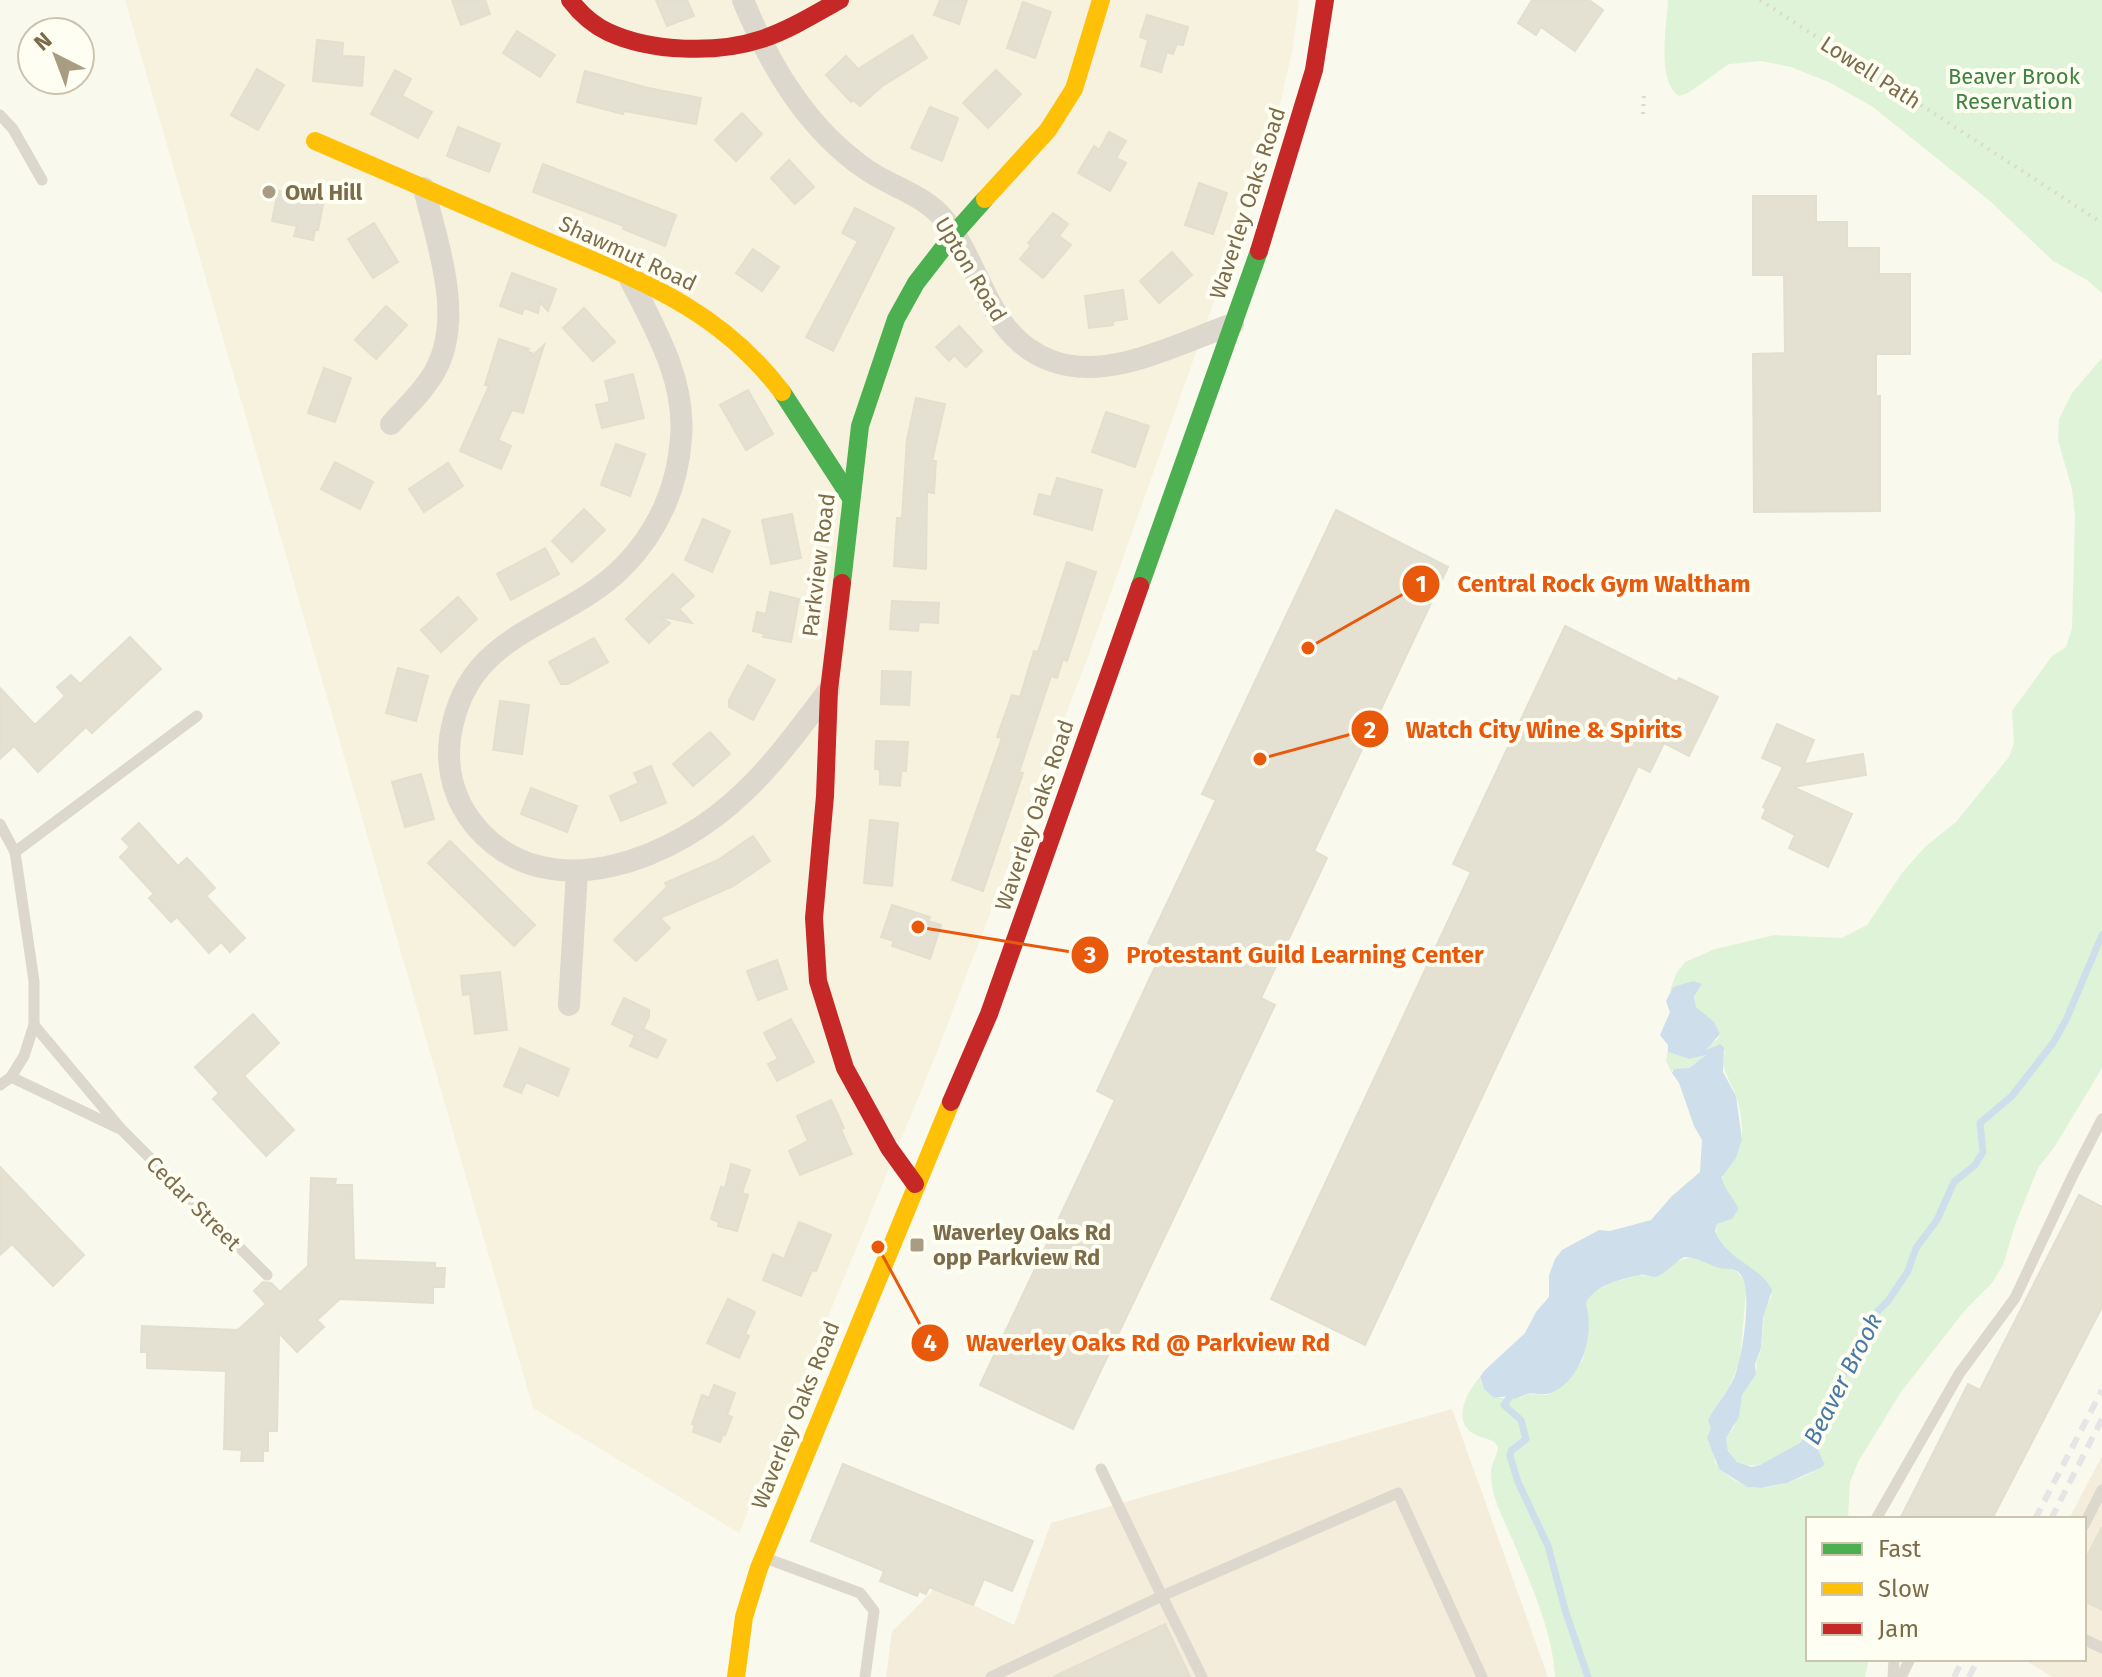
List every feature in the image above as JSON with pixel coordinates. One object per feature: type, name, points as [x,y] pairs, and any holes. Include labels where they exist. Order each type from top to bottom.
[{"type":"street","points":[[570,0],[591,21],[608,32],[629,39],[683,47],[759,40],[840,0]]},
{"type":"street","name":"Upton Road","points":[[743,0],[759,40],[784,84],[825,135],[872,173],[932,207],[954,234],[996,315],[1029,350],[1052,361],[1101,367],[1129,363],[1233,324]]},
{"type":"street","name":"Parkview Road","points":[[915,1184],[889,1148],[845,1068],[818,981],[814,918],[825,796],[829,690],[860,426],[896,319],[916,283],[954,234],[1048,130],[1074,89],[1101,0]]},
{"type":"street","name":"Waverley Oaks Road","points":[[736,1677],[744,1617],[763,1557],[915,1184],[989,1014],[1233,324],[1289,159],[1314,70],[1325,0]]},
{"type":"street","name":"Shawmut Road","points":[[315,141],[677,300],[731,337],[759,366],[788,403],[851,498]]},
{"type":"street","points":[[391,424],[429,381],[437,367],[447,334],[446,287],[424,188]]},
{"type":"street","points":[[630,279],[669,356],[681,408],[682,436],[678,464],[662,514],[644,543],[622,568],[579,600],[517,634],[480,668],[457,707],[449,749],[455,793],[465,814],[479,831],[509,854],[526,863],[560,871],[577,872],[613,865],[647,854],[694,832],[719,815],[760,777],[829,690]]},
{"type":"street","points":[[569,1005],[577,872]]},
{"type":"lane","points":[[0,115],[13,129],[42,180]]},
{"type":"lane","points":[[15,852],[197,716]]},
{"type":"lane","points":[[0,824],[15,852],[34,981],[34,1025],[24,1056],[11,1077],[0,1085]]},
{"type":"lane","points":[[34,1025],[122,1130]]},
{"type":"lane","points":[[11,1077],[122,1130]]},
{"type":"lane","points":[[1877,1517],[1954,1383],[2015,1298],[2102,1119]]},
{"type":"lane","name":"Cedar Street","points":[[122,1130],[267,1275]]},
{"type":"lane","points":[[1101,1469],[1202,1677]]},
{"type":"lane","points":[[2086,1521],[2102,1490]]},
{"type":"lane","points":[[991,1677],[1162,1596],[1398,1493],[1482,1677]]},
{"type":"lane","points":[[763,1557],[860,1593],[874,1611],[865,1677]]},
{"type":"path","name":"Lowell Path","points":[[1760,0],[2102,223]]},
{"type":"path","points":[[1643,114],[1644,95]]},
{"type":"shaded area","points":[[125,0],[1299,0],[1293,47],[1273,135],[1089,654],[937,1052],[739,1533],[533,1408]]},
{"type":"shaded area","points":[[1452,1409],[1548,1677],[886,1677],[892,1632],[936,1587],[1014,1625],[1051,1523]]},
{"type":"shaded area","points":[[2102,1456],[2102,1677],[2052,1677],[2026,1661],[2086,1661],[2086,1517],[2070,1517]]},
{"type":"green space","name":"Beaver Brook Reservation","points":[[1668,0],[2102,0],[2102,293],[2087,280],[2053,261],[1990,201],[1873,107],[1831,83],[1791,67],[1761,61],[1729,64],[1679,96],[1667,78],[1665,65]]},
{"type":"green space","points":[[2102,358],[2102,1068],[2055,1146],[2038,1168],[2003,1265],[1992,1283],[1965,1310],[1901,1392],[1858,1462],[1850,1482],[1848,1517],[1806,1517],[1806,1661],[1869,1661],[1865,1677],[1555,1677],[1550,1642],[1540,1608],[1492,1485],[1491,1472],[1498,1447],[1491,1440],[1468,1430],[1462,1415],[1466,1398],[1480,1377],[1481,1383],[1495,1398],[1548,1395],[1563,1384],[1583,1360],[1588,1336],[1586,1304],[1592,1294],[1610,1283],[1639,1275],[1660,1275],[1675,1262],[1691,1257],[1736,1271],[1744,1280],[1746,1292],[1740,1361],[1730,1385],[1708,1420],[1712,1425],[1708,1442],[1713,1449],[1715,1463],[1734,1480],[1757,1488],[1794,1480],[1812,1472],[1824,1461],[1808,1429],[1791,1451],[1764,1464],[1738,1462],[1730,1453],[1726,1438],[1734,1427],[1742,1395],[1757,1369],[1764,1315],[1772,1296],[1754,1272],[1724,1247],[1716,1235],[1717,1224],[1732,1219],[1736,1202],[1727,1193],[1723,1177],[1740,1147],[1739,1108],[1725,1070],[1725,1051],[1717,1045],[1706,1050],[1720,1034],[1696,1007],[1695,995],[1700,988],[1693,981],[1670,990],[1685,962],[1715,949],[1775,935],[1842,938],[1867,925],[1902,873],[1925,847],[1956,822],[2009,757],[2014,743],[2012,711],[2052,656],[2066,647],[2072,628],[2075,516],[2072,489],[2058,440],[2059,419],[2072,393]]},
{"type":"green space","points":[[1668,1049],[1668,1052],[1689,1059],[1706,1055],[1688,1068],[1672,1070],[1672,1073],[1666,1061]]},
{"type":"water","points":[[1693,981],[1702,984],[1694,997],[1696,1007],[1714,1022],[1720,1034],[1706,1050],[1720,1044],[1724,1047],[1723,1072],[1736,1096],[1742,1140],[1736,1158],[1722,1177],[1738,1210],[1732,1219],[1717,1224],[1715,1231],[1727,1249],[1761,1275],[1772,1290],[1763,1318],[1756,1374],[1742,1395],[1739,1417],[1726,1438],[1728,1451],[1737,1462],[1752,1467],[1760,1465],[1800,1443],[1811,1425],[1821,1423],[1824,1427],[1818,1448],[1825,1464],[1822,1467],[1787,1483],[1761,1488],[1747,1487],[1719,1469],[1707,1438],[1711,1428],[1708,1420],[1734,1378],[1743,1342],[1746,1295],[1741,1275],[1734,1270],[1684,1257],[1658,1276],[1640,1275],[1617,1281],[1595,1292],[1586,1304],[1589,1329],[1584,1355],[1571,1378],[1551,1393],[1529,1394],[1514,1399],[1509,1396],[1494,1398],[1484,1389],[1480,1377],[1525,1333],[1536,1312],[1549,1297],[1549,1275],[1562,1250],[1599,1230],[1610,1231],[1651,1220],[1672,1196],[1700,1172],[1702,1140],[1672,1073],[1674,1069],[1689,1068],[1706,1055],[1689,1059],[1668,1052],[1668,1045],[1660,1035],[1670,1012],[1666,1001],[1673,987]]},
{"type":"building","points":[[452,0],[485,0],[490,14],[461,25]]},
{"type":"building","points":[[656,0],[687,0],[694,16],[667,26]]},
{"type":"building","points":[[940,0],[967,0],[959,24],[934,15]]},
{"type":"building","points":[[1532,0],[1589,0],[1603,10],[1575,51],[1541,27],[1536,35],[1518,23]]},
{"type":"building","points":[[1023,2],[1051,12],[1035,58],[1007,48]]},
{"type":"building","points":[[1147,15],[1188,27],[1183,45],[1177,44],[1173,54],[1167,52],[1161,72],[1141,66],[1148,40],[1140,37]]},
{"type":"building","points":[[517,31],[555,55],[540,77],[503,53]]},
{"type":"building","points":[[912,35],[927,58],[881,87],[860,106],[853,100],[851,102],[826,75],[846,56],[858,69]]},
{"type":"building","points":[[317,40],[343,43],[342,56],[364,57],[362,86],[313,81]]},
{"type":"building","points":[[257,69],[284,85],[258,130],[231,115]]},
{"type":"building","points":[[395,70],[411,79],[402,96],[432,112],[418,138],[371,114]]},
{"type":"building","points":[[996,70],[1021,94],[988,128],[963,103]]},
{"type":"building","points":[[585,71],[701,98],[696,124],[624,111],[623,114],[577,102]]},
{"type":"building","points":[[930,107],[958,118],[942,161],[911,148]]},
{"type":"building","points":[[742,113],[762,134],[736,161],[715,140]]},
{"type":"building","points":[[458,127],[500,144],[489,172],[447,156]]},
{"type":"building","points":[[1109,132],[1126,141],[1116,158],[1126,163],[1110,191],[1078,173],[1094,146],[1099,150]]},
{"type":"building","points":[[789,160],[814,187],[795,204],[771,178]]},
{"type":"building","points":[[543,164],[676,215],[665,246],[623,229],[624,226],[533,192]]},
{"type":"building","points":[[1199,183],[1227,193],[1213,234],[1185,225]]},
{"type":"building","points":[[278,191],[324,200],[313,240],[294,236],[297,226],[272,221]]},
{"type":"building","points":[[1753,196],[1816,196],[1816,222],[1847,222],[1847,248],[1879,248],[1879,274],[1910,274],[1910,354],[1876,354],[1876,396],[1880,396],[1880,511],[1754,512],[1753,354],[1785,353],[1784,275],[1753,275]]},
{"type":"building","points":[[855,208],[894,228],[833,351],[806,337],[858,241],[842,233]]},
{"type":"building","points":[[1053,213],[1068,224],[1059,236],[1071,245],[1043,278],[1020,259],[1031,246],[1028,243]]},
{"type":"building","points":[[374,223],[398,262],[373,278],[348,239]]},
{"type":"building","points":[[753,249],[779,267],[762,291],[736,273]]},
{"type":"building","points":[[1172,252],[1192,275],[1159,303],[1140,281]]},
{"type":"building","points":[[512,273],[556,289],[548,311],[540,302],[538,313],[524,308],[522,314],[500,306]]},
{"type":"building","points":[[1123,290],[1127,319],[1113,321],[1113,325],[1089,328],[1085,296]]},
{"type":"building","points":[[386,306],[407,325],[376,359],[355,340]]},
{"type":"building","points":[[584,308],[615,342],[593,361],[563,328]]},
{"type":"building","points":[[959,326],[982,351],[966,367],[954,355],[949,361],[936,347]]},
{"type":"building","points":[[499,339],[529,349],[531,357],[544,345],[523,413],[512,410],[498,440],[511,446],[501,469],[460,451],[489,386],[485,385]]},
{"type":"building","points":[[324,368],[351,378],[335,422],[308,413]]},
{"type":"building","points":[[633,374],[644,418],[602,428],[596,405],[610,402],[605,381]]},
{"type":"building","points":[[748,390],[773,434],[746,450],[720,405]]},
{"type":"building","points":[[916,398],[945,404],[932,461],[936,461],[934,493],[927,492],[926,569],[894,566],[897,518],[902,518],[907,440]]},
{"type":"building","points":[[1106,412],[1149,426],[1135,467],[1092,452]]},
{"type":"building","points":[[616,444],[645,454],[630,496],[601,485]]},
{"type":"building","points":[[335,462],[373,482],[360,509],[321,489]]},
{"type":"building","points":[[448,463],[463,486],[424,512],[409,489]]},
{"type":"building","points":[[1057,478],[1102,490],[1092,530],[1034,514],[1039,494],[1051,497]]},
{"type":"building","points":[[584,509],[605,530],[572,562],[552,541]]},
{"type":"building","points":[[1336,510],[1448,567],[1314,851],[1327,858],[1261,998],[1275,1005],[1073,1429],[980,1385],[1115,1100],[1097,1091],[1163,950],[1148,943],[1216,800],[1202,794]]},
{"type":"building","points":[[792,514],[801,558],[771,564],[762,520]]},
{"type":"building","points":[[703,519],[730,531],[712,572],[685,560]]},
{"type":"building","points":[[545,548],[559,574],[511,600],[497,574]]},
{"type":"building","points":[[1067,562],[1096,572],[1067,661],[1063,659],[1057,678],[1051,676],[1019,772],[1023,773],[983,891],[952,880],[1002,738],[997,737],[1012,695],[1020,697]]},
{"type":"building","points":[[673,574],[694,596],[679,609],[692,623],[658,616],[670,623],[649,643],[626,619]]},
{"type":"building","points":[[770,592],[799,599],[791,642],[763,637],[765,634],[753,631],[757,612],[766,614]]},
{"type":"building","points":[[458,597],[477,619],[441,652],[421,630]]},
{"type":"building","points":[[892,601],[939,603],[938,623],[919,622],[918,631],[890,629]]},
{"type":"building","points":[[1565,626],[1677,682],[1679,678],[1718,697],[1689,756],[1664,743],[1650,772],[1638,766],[1365,1345],[1271,1299],[1471,872],[1453,864]]},
{"type":"building","points":[[130,637],[161,669],[92,733],[86,727],[38,772],[14,746],[0,759],[0,688],[35,725],[65,696],[57,687],[71,675],[80,684]]},
{"type":"building","points":[[594,638],[608,662],[568,684],[561,684],[549,662]]},
{"type":"building","points":[[748,665],[775,680],[753,720],[729,707],[729,700]]},
{"type":"building","points":[[398,668],[428,676],[416,721],[386,713]]},
{"type":"building","points":[[882,671],[911,672],[909,705],[881,704]]},
{"type":"building","points":[[500,701],[529,705],[522,754],[493,750]]},
{"type":"building","points":[[1777,724],[1814,740],[1804,764],[1863,754],[1866,775],[1793,787],[1852,814],[1828,867],[1789,848],[1795,835],[1762,818],[1766,809],[1763,807],[1783,767],[1762,758]]},
{"type":"building","points":[[710,732],[730,754],[693,786],[673,764]]},
{"type":"building","points":[[876,741],[908,742],[906,771],[901,771],[900,786],[880,784],[880,770],[875,769]]},
{"type":"building","points":[[651,766],[666,803],[621,821],[610,796],[639,783],[634,773]]},
{"type":"building","points":[[421,774],[434,819],[405,827],[392,782]]},
{"type":"building","points":[[531,788],[577,806],[567,832],[521,814]]},
{"type":"building","points":[[870,820],[898,823],[892,886],[864,883]]},
{"type":"building","points":[[139,823],[178,866],[187,858],[215,888],[206,896],[245,938],[230,952],[221,942],[209,953],[177,917],[171,922],[149,898],[154,894],[120,857],[130,847],[122,839]]},
{"type":"building","points":[[753,836],[770,861],[733,886],[660,918],[670,928],[636,961],[614,940],[667,887],[665,883],[718,860]]},
{"type":"building","points":[[450,841],[535,925],[514,946],[428,863]]},
{"type":"building","points":[[892,905],[930,917],[928,921],[941,925],[930,959],[892,946],[894,941],[881,937]]},
{"type":"building","points":[[777,960],[787,989],[758,1000],[747,971]]},
{"type":"building","points":[[500,972],[507,1030],[475,1034],[470,994],[463,995],[461,976]]},
{"type":"building","points":[[624,998],[649,1010],[643,1029],[666,1040],[657,1058],[630,1046],[635,1035],[612,1024]]},
{"type":"building","points":[[253,1014],[279,1043],[244,1076],[294,1130],[266,1156],[213,1099],[219,1093],[195,1067]]},
{"type":"building","points":[[791,1019],[814,1062],[777,1081],[768,1064],[778,1059],[764,1033]]},
{"type":"building","points":[[520,1048],[569,1069],[558,1096],[526,1082],[521,1093],[504,1086]]},
{"type":"building","points":[[831,1100],[852,1154],[800,1175],[789,1151],[808,1141],[797,1116]]},
{"type":"building","points":[[731,1164],[750,1170],[742,1193],[748,1195],[737,1231],[718,1226],[719,1222],[711,1219],[721,1187],[725,1188]]},
{"type":"building","points":[[0,1167],[84,1255],[53,1286],[12,1244],[0,1255]]},
{"type":"building","points":[[311,1178],[336,1179],[335,1185],[352,1185],[354,1260],[435,1263],[435,1268],[445,1268],[444,1287],[433,1287],[433,1303],[340,1299],[317,1320],[324,1327],[297,1352],[279,1333],[277,1431],[268,1431],[268,1451],[263,1451],[263,1461],[241,1461],[242,1450],[224,1449],[226,1371],[147,1368],[147,1352],[141,1352],[142,1326],[238,1330],[266,1304],[254,1291],[263,1282],[271,1283],[280,1292],[308,1266]]},
{"type":"building","points":[[2079,1195],[2102,1207],[2102,1307],[1993,1517],[1901,1517],[1968,1384],[1980,1390]]},
{"type":"building","points":[[799,1222],[831,1235],[816,1271],[812,1270],[801,1296],[763,1280],[773,1254],[784,1259]]},
{"type":"building","points":[[728,1299],[755,1312],[739,1358],[707,1343]]},
{"type":"building","points":[[714,1385],[735,1393],[727,1415],[732,1417],[720,1442],[693,1432],[695,1425],[692,1424],[702,1395],[709,1398]]},
{"type":"building","points":[[843,1464],[1033,1541],[1012,1591],[984,1579],[973,1605],[929,1587],[926,1594],[919,1591],[917,1596],[880,1581],[884,1571],[811,1541]]},
{"type":"building","points":[[2102,1527],[2102,1610],[2086,1602],[2086,1558]]},
{"type":"building","points":[[1165,1624],[1190,1677],[1053,1677]]},
{"type":"waterway","name":"Beaver Brook","points":[[1815,1431],[1817,1423],[1837,1395],[1846,1368],[1860,1350],[1876,1313],[1908,1271],[1916,1248],[1937,1220],[1954,1182],[1975,1165],[1983,1152],[1980,1123],[2012,1096],[2053,1043],[2102,935]]},
{"type":"waterway","name":"Beaver Brook","points":[[1513,1392],[1504,1405],[1521,1420],[1526,1439],[1511,1451],[1510,1456],[1518,1482],[1548,1546],[1588,1677]]},
{"type":"railway","points":[[2036,1517],[2102,1390]]},
{"type":"railway","points":[[2052,1517],[2102,1419]]},
{"type":"railway","points":[[1954,1677],[1962,1661]]},
{"type":"railway","points":[[1969,1677],[1977,1661]]},
{"type":"traffic: fast","points":[[842,583],[860,426],[896,319],[916,283],[985,199]]},
{"type":"traffic: fast","points":[[1140,586],[1259,251]]},
{"type":"traffic: fast","points":[[782,392],[851,498]]},
{"type":"traffic: slow","points":[[985,199],[1048,130],[1074,89],[1101,0]]},
{"type":"traffic: slow","points":[[315,141],[600,263],[667,295],[728,335],[756,361],[782,392]]},
{"type":"traffic: slow","points":[[736,1677],[744,1617],[759,1568],[951,1102]]},
{"type":"traffic: jam","points":[[570,0],[582,14],[608,32],[644,44],[684,49],[725,47],[762,39],[840,0]]},
{"type":"traffic: jam","points":[[1259,251],[1314,70],[1325,0]]},
{"type":"traffic: jam","points":[[842,583],[829,690],[825,796],[814,918],[818,981],[845,1068],[889,1148],[915,1184]]},
{"type":"traffic: jam","points":[[951,1102],[989,1014],[1140,586]]},
{"type":"place","name":"Owl Hill","points":[[269,192]]},
{"type":"place","name":"Central Rock Gym Waltham","points":[[1308,648]]},
{"type":"place","name":"Watch City Wine & Spirits","points":[[1260,759]]},
{"type":"place","name":"Protestant Guild Learning Center","points":[[918,927]]},
{"type":"place","name":"Waverley Oaks Rd opp Parkview Rd","points":[[917,1245]]},
{"type":"place","name":"Waverley Oaks Rd @ Parkview Rd","points":[[878,1247]]}]
